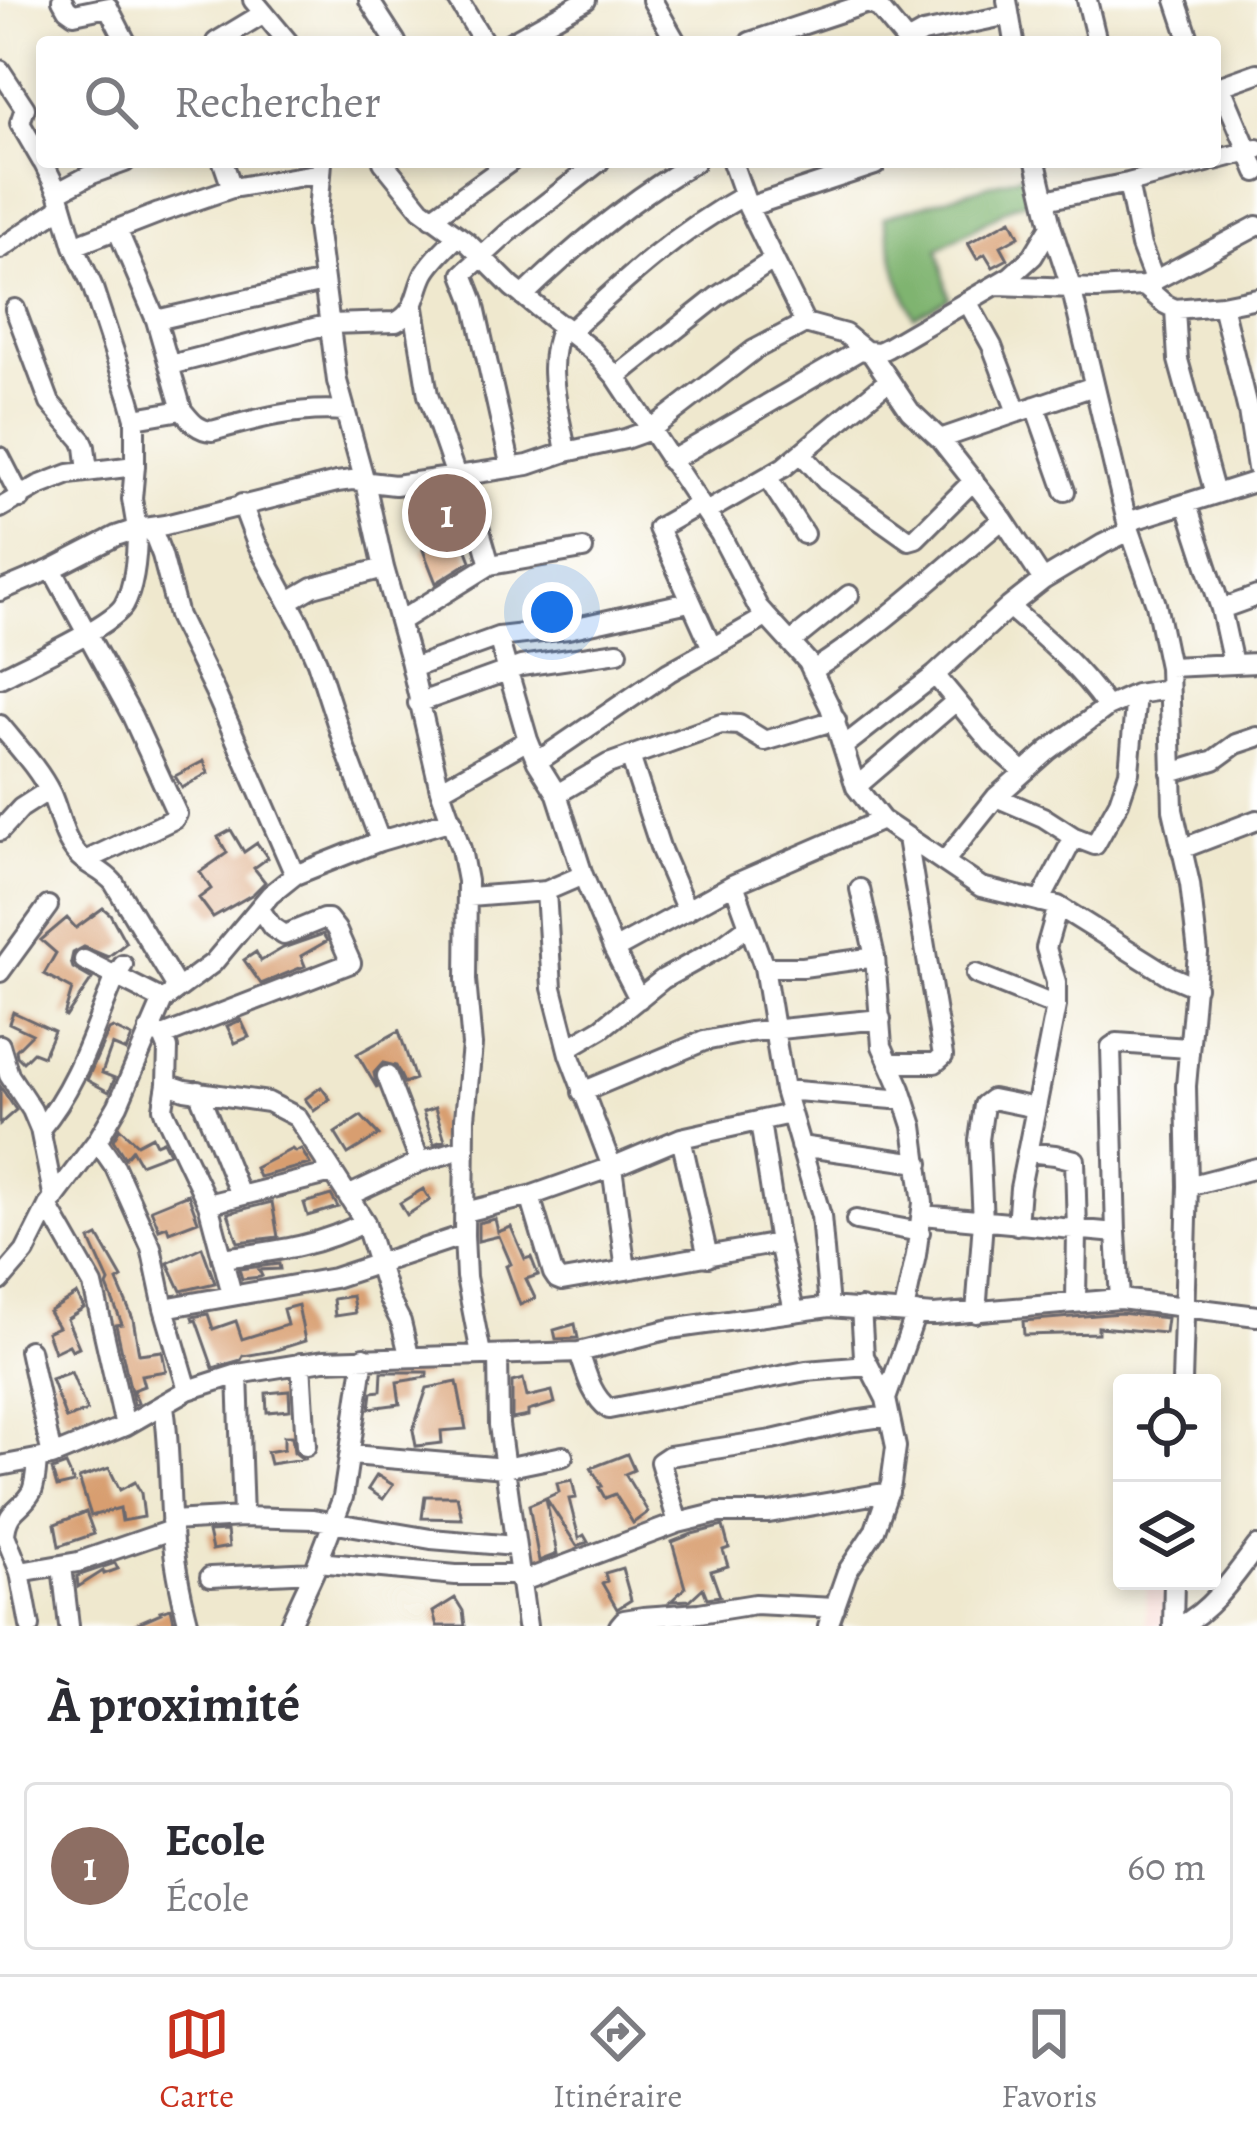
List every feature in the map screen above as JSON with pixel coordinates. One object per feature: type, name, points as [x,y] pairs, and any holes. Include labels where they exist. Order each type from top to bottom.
[{"type":"street","points":[[62,0],[74,14],[108,7],[123,36]]},
{"type":"street","points":[[369,0],[392,36]]},
{"type":"street","points":[[458,0],[480,36]]},
{"type":"street","points":[[523,36],[586,0]]},
{"type":"street","points":[[652,0],[666,36]]},
{"type":"street","points":[[1087,0],[1096,36]]},
{"type":"street","points":[[1176,0],[1188,36]]},
{"type":"street","points":[[771,36],[798,28],[840,5],[868,3],[902,36]]},
{"type":"street","points":[[223,36],[258,7],[283,36]]},
{"type":"street","points":[[918,36],[1008,8]]},
{"type":"street","points":[[0,70],[25,108],[20,123],[36,151]]},
{"type":"street","points":[[1221,87],[1257,73]]},
{"type":"street","points":[[1221,93],[1253,150],[1257,172]]},
{"type":"street","points":[[1221,158],[1253,150]]},
{"type":"street","points":[[45,168],[92,285],[135,418],[132,499],[162,555],[178,616],[295,875]]},
{"type":"street","points":[[3,238],[60,199],[90,168]]},
{"type":"street","points":[[225,168],[232,188]]},
{"type":"street","points":[[74,246],[232,188],[322,168],[317,226],[344,411],[469,898],[466,980],[472,1045],[465,1118],[466,1277],[490,1355],[526,1626]]},
{"type":"street","points":[[388,168],[431,218],[593,351],[616,377],[703,508],[748,592],[812,671],[836,720],[856,787],[881,820],[981,887],[1049,904],[1196,987]]},
{"type":"street","points":[[475,168],[483,182]]},
{"type":"street","points":[[431,218],[502,168]]},
{"type":"street","points":[[511,468],[465,272],[592,168]]},
{"type":"street","points":[[523,296],[616,214],[685,168]]},
{"type":"street","points":[[734,168],[805,323]]},
{"type":"street","points":[[566,452],[551,363],[552,348],[566,328],[711,213],[864,168]]},
{"type":"street","points":[[1037,168],[1169,667],[1174,810],[1196,927],[1196,987],[1188,1048],[1182,1374]]},
{"type":"street","points":[[1045,200],[1185,168]]},
{"type":"street","points":[[1128,183],[1149,283],[1165,304],[1175,308],[1222,305],[1257,298]]},
{"type":"street","points":[[670,461],[867,351],[887,348],[998,285],[1024,266],[1051,226]]},
{"type":"street","points":[[998,285],[1097,289],[1149,283],[1257,226]]},
{"type":"street","points":[[117,229],[156,320],[182,410],[194,424],[212,431],[287,414],[344,411]]},
{"type":"street","points":[[170,365],[329,324],[396,322],[414,308],[428,268],[458,236]]},
{"type":"street","points":[[616,377],[708,303],[773,260]]},
{"type":"street","points":[[156,320],[323,282]]},
{"type":"street","points":[[967,301],[1065,491]]},
{"type":"street","points":[[1222,305],[1257,468]]},
{"type":"street","points":[[414,308],[428,394],[490,565]]},
{"type":"street","points":[[1175,308],[1178,360],[1215,494]]},
{"type":"street","points":[[15,309],[50,403],[82,440],[88,471]]},
{"type":"street","points":[[0,591],[116,536],[242,504],[337,482],[395,485],[511,468],[625,439],[650,430],[754,350],[805,323],[845,334],[867,351],[910,410],[974,480],[1043,580]]},
{"type":"street","points":[[712,648],[658,528],[767,477],[888,381]]},
{"type":"street","points":[[940,439],[1094,386]]},
{"type":"street","points":[[135,418],[182,410]]},
{"type":"street","points":[[801,453],[826,481],[909,540],[974,480]]},
{"type":"street","points":[[0,457],[21,498]]},
{"type":"street","points":[[0,508],[69,474],[134,466]]},
{"type":"street","points":[[767,477],[804,534]]},
{"type":"street","points":[[844,746],[935,675],[1043,580],[1129,526],[1257,481]]},
{"type":"street","points":[[242,504],[257,544],[317,662],[380,841]]},
{"type":"street","points":[[1187,505],[1221,609],[1233,664]]},
{"type":"street","points":[[812,671],[852,645],[1003,519]]},
{"type":"street","points":[[0,678],[88,633],[117,612],[125,603],[144,528]]},
{"type":"street","points":[[400,621],[490,565],[583,549]]},
{"type":"street","points":[[52,568],[132,716],[177,814],[85,861]]},
{"type":"street","points":[[289,602],[313,587],[384,568]]},
{"type":"street","points":[[791,642],[849,595]]},
{"type":"street","points":[[1221,609],[1257,596]]},
{"type":"street","points":[[412,668],[498,638],[568,629],[689,602]]},
{"type":"street","points":[[1009,607],[1063,654],[1107,707]]},
{"type":"street","points":[[537,762],[654,682],[766,616]]},
{"type":"street","points":[[498,638],[528,740],[556,794],[583,874],[639,999]]},
{"type":"street","points":[[418,703],[506,670],[618,652]]},
{"type":"street","points":[[1169,667],[1257,663]]},
{"type":"street","points":[[935,675],[992,744],[1024,772]]},
{"type":"street","points":[[944,862],[996,797],[1107,707],[1136,694],[1169,689]]},
{"type":"street","points":[[996,797],[1095,845],[1119,802],[1132,762],[1136,694]]},
{"type":"street","points":[[856,787],[956,701]]},
{"type":"street","points":[[556,794],[608,764],[722,724],[739,724],[765,741],[836,720]]},
{"type":"street","points":[[0,725],[50,790],[65,835],[85,861],[114,883],[171,994]]},
{"type":"street","points":[[1172,773],[1214,760],[1236,744],[1257,737]]},
{"type":"street","points":[[440,790],[528,740]]},
{"type":"street","points":[[630,756],[687,911]]},
{"type":"street","points":[[0,831],[21,808],[50,790]]},
{"type":"street","points":[[1,1278],[25,1252],[51,1203],[97,1141],[156,1033],[171,994],[213,963],[270,895],[295,875],[380,841],[452,820]]},
{"type":"street","points":[[614,950],[734,884],[881,820]]},
{"type":"street","points":[[1181,849],[1257,820]]},
{"type":"street","points":[[1017,1226],[1020,1188],[1056,1006],[1046,948],[1049,904],[1074,837]]},
{"type":"street","points":[[890,1063],[935,1063],[943,1056],[908,838]]},
{"type":"street","points":[[469,898],[546,891],[583,874]]},
{"type":"street","points":[[734,884],[764,968],[784,1090],[821,1216],[829,1307]]},
{"type":"street","points":[[860,889],[875,957],[882,1046],[905,1100],[919,1163],[922,1224],[910,1312],[887,1407]]},
{"type":"street","points":[[546,891],[552,988],[582,1093],[612,1167],[626,1270]]},
{"type":"street","points":[[0,972],[47,905]]},
{"type":"street","points":[[156,1033],[351,963],[328,920],[284,935],[259,908]]},
{"type":"street","points":[[568,1048],[748,926]]},
{"type":"street","points":[[764,968],[875,957]]},
{"type":"street","points":[[83,960],[120,970],[171,994]]},
{"type":"street","points":[[40,1130],[64,1099],[83,1062],[120,970]]},
{"type":"street","points":[[976,974],[1056,1006]]},
{"type":"street","points":[[582,1093],[704,1041],[880,1018]]},
{"type":"street","points":[[156,1033],[167,1048],[163,1108],[208,1204],[232,1294]]},
{"type":"street","points":[[1120,1299],[1111,1047],[1117,1043],[1188,1048]]},
{"type":"street","points":[[0,1045],[9,1075],[40,1130],[51,1203],[93,1285],[125,1426]]},
{"type":"street","points":[[387,1076],[420,1162]]},
{"type":"street","points":[[166,1084],[268,1102],[297,1117],[365,1222],[409,1355]]},
{"type":"street","points":[[784,1090],[905,1100]]},
{"type":"street","points":[[198,1091],[240,1195]]},
{"type":"street","points":[[976,1313],[983,1221],[979,1141],[985,1102],[992,1099],[1036,1108]]},
{"type":"street","points":[[464,1212],[530,1196],[681,1138],[790,1114]]},
{"type":"street","points":[[760,1122],[794,1311]]},
{"type":"street","points":[[681,1138],[709,1257]]},
{"type":"street","points":[[97,1141],[134,1203],[151,1246],[188,1390]]},
{"type":"street","points":[[800,1146],[919,1163]]},
{"type":"street","points":[[350,1196],[420,1162],[465,1148]]},
{"type":"street","points":[[1028,1152],[1075,1160],[1076,1301]]},
{"type":"street","points":[[1188,1186],[1257,1168]]},
{"type":"street","points":[[208,1204],[332,1173]]},
{"type":"street","points":[[530,1196],[553,1273],[562,1281],[779,1243]]},
{"type":"street","points":[[856,1220],[983,1221],[1116,1233]]},
{"type":"street","points":[[222,1258],[316,1243],[365,1222]]},
{"type":"street","points":[[164,1308],[334,1277],[464,1235]]},
{"type":"street","points":[[0,1466],[45,1458],[125,1426],[188,1390],[238,1374],[301,1363],[409,1355],[579,1352],[670,1330],[829,1307],[976,1313],[1120,1299],[1257,1316]]},
{"type":"street","points":[[620,1626],[625,1620],[643,1617],[755,1604],[831,1617],[847,1572],[875,1530],[889,1492],[896,1448],[887,1407],[862,1346],[861,1308]]},
{"type":"street","points":[[29,1350],[45,1458],[33,1488],[7,1518],[5,1535],[20,1572],[30,1626]]},
{"type":"street","points":[[579,1352],[593,1391],[609,1409],[806,1371],[868,1366]]},
{"type":"street","points":[[289,1626],[344,1497],[364,1357]]},
{"type":"street","points":[[301,1363],[307,1445]]},
{"type":"street","points":[[238,1374],[243,1517]]},
{"type":"street","points":[[164,1406],[176,1570],[189,1626]]},
{"type":"street","points":[[678,1522],[663,1459],[887,1407]]},
{"type":"street","points":[[352,1455],[505,1468],[563,1456]]},
{"type":"street","points":[[210,1577],[316,1567],[519,1578],[678,1522],[719,1513],[769,1513],[889,1492]]},
{"type":"street","points":[[20,1572],[62,1566],[172,1525],[243,1517],[313,1519],[431,1539],[514,1546]]},
{"type":"street","points":[[1174,1590],[1176,1626],[1210,1602],[1257,1546]]},
{"type":"street","points":[[62,1566],[69,1626]]},
{"type":"shaded area","points":[[1147,1590],[1169,1590],[1168,1626],[1146,1626]]},
{"type":"green space","points":[[1035,171],[1041,198],[1014,205],[938,249],[949,298],[914,317],[898,277],[884,217]]},
{"type":"building","points":[[1011,220],[1019,236],[1001,246],[1008,259],[993,267],[985,254],[977,259],[968,243]]},
{"type":"building","points":[[417,495],[426,531],[414,534],[405,498]]},
{"type":"building","points":[[461,535],[471,561],[436,583],[423,550]]},
{"type":"building","points":[[204,761],[208,773],[182,788],[175,776]]},
{"type":"building","points":[[231,830],[244,852],[257,843],[268,858],[254,868],[265,882],[213,917],[199,898],[211,889],[200,872],[227,853],[218,837]]},
{"type":"building","points":[[103,908],[126,943],[108,957],[84,947],[73,953],[73,968],[92,979],[66,1017],[72,989],[44,974],[56,953],[41,940],[67,918],[76,928]]},
{"type":"building","points":[[323,934],[327,941],[301,956],[305,966],[261,984],[244,960],[256,952],[261,961]]},
{"type":"building","points":[[13,1012],[54,1031],[43,1056],[33,1052],[23,1062],[17,1056],[16,1050],[32,1034],[9,1023]]},
{"type":"building","points":[[241,1020],[249,1037],[235,1043],[227,1026]]},
{"type":"building","points":[[113,1028],[132,1037],[126,1051],[112,1045],[102,1073],[115,1078],[109,1092],[87,1080]]},
{"type":"building","points":[[399,1031],[415,1079],[404,1083],[396,1066],[383,1063],[374,1073],[377,1088],[357,1054]]},
{"type":"building","points":[[0,1086],[16,1110],[0,1124]]},
{"type":"building","points":[[321,1087],[330,1099],[314,1111],[305,1099]]},
{"type":"building","points":[[435,1108],[445,1140],[434,1144],[423,1112]]},
{"type":"building","points":[[361,1116],[379,1135],[348,1154],[335,1133]]},
{"type":"building","points":[[120,1128],[137,1144],[152,1136],[156,1144],[163,1141],[169,1153],[140,1164],[132,1150],[125,1158],[113,1140]]},
{"type":"building","points":[[301,1149],[310,1164],[259,1177],[255,1168]]},
{"type":"building","points":[[423,1189],[430,1200],[407,1215],[400,1203]]},
{"type":"building","points":[[188,1194],[198,1221],[169,1232],[167,1226],[159,1229],[151,1209]]},
{"type":"building","points":[[331,1195],[338,1207],[308,1216],[304,1203]]},
{"type":"building","points":[[272,1202],[278,1237],[238,1242],[228,1213]]},
{"type":"building","points":[[495,1219],[498,1232],[511,1227],[538,1275],[526,1279],[535,1298],[520,1305],[499,1236],[478,1241],[478,1223]]},
{"type":"building","points":[[98,1236],[122,1278],[117,1281],[133,1319],[139,1354],[162,1351],[166,1371],[141,1375],[144,1386],[133,1390],[138,1403],[134,1405],[116,1325],[122,1324],[90,1240]]},
{"type":"building","points":[[202,1247],[215,1283],[181,1291],[168,1263]]},
{"type":"building","points":[[279,1264],[280,1269],[259,1270],[260,1277],[242,1279],[239,1269]]},
{"type":"building","points":[[77,1294],[84,1308],[67,1319],[79,1347],[72,1350],[69,1345],[54,1352],[47,1332],[58,1327],[49,1312]]},
{"type":"building","points":[[352,1296],[355,1313],[335,1316],[333,1299]]},
{"type":"building","points":[[298,1305],[305,1341],[213,1368],[192,1317],[208,1314],[213,1329],[236,1321],[242,1339],[287,1325],[283,1309]]},
{"type":"building","points":[[1120,1313],[1167,1318],[1165,1333],[1098,1327],[1098,1333],[1024,1335],[1023,1321]]},
{"type":"building","points":[[575,1324],[578,1338],[556,1339],[554,1330]]},
{"type":"building","points":[[71,1372],[87,1411],[66,1419],[51,1379]]},
{"type":"building","points":[[382,1372],[427,1372],[427,1377],[397,1382],[400,1404],[370,1408],[372,1392],[381,1391]]},
{"type":"building","points":[[523,1379],[527,1397],[552,1391],[555,1403],[512,1419],[512,1382]]},
{"type":"building","points":[[457,1382],[466,1429],[441,1431],[442,1443],[416,1446],[413,1430],[427,1388]]},
{"type":"building","points":[[289,1391],[290,1410],[267,1412],[266,1393]]},
{"type":"building","points":[[284,1436],[292,1436],[294,1452],[303,1459],[270,1464],[267,1452],[284,1449]]},
{"type":"building","points":[[627,1454],[634,1470],[625,1474],[648,1512],[633,1523],[615,1494],[605,1498],[591,1468]]},
{"type":"building","points":[[66,1465],[74,1483],[57,1487],[52,1470]]},
{"type":"building","points":[[109,1468],[120,1490],[135,1482],[144,1517],[122,1521],[120,1508],[91,1516],[79,1478]]},
{"type":"building","points":[[377,1475],[393,1485],[383,1499],[368,1489]]},
{"type":"building","points":[[572,1480],[576,1498],[569,1499],[579,1538],[584,1535],[588,1542],[577,1546],[546,1498],[559,1492],[557,1483]]},
{"type":"building","points":[[425,1496],[457,1496],[462,1519],[422,1518]]},
{"type":"building","points":[[546,1498],[557,1554],[539,1561],[529,1505]]},
{"type":"building","points":[[86,1512],[94,1534],[59,1546],[55,1524]]},
{"type":"building","points":[[723,1526],[728,1566],[711,1571],[720,1596],[707,1598],[703,1588],[690,1600],[671,1601],[685,1588],[672,1542]]},
{"type":"building","points":[[227,1531],[229,1547],[212,1550],[208,1532]]},
{"type":"building","points":[[115,1563],[118,1569],[103,1571],[78,1587],[77,1576]]},
{"type":"building","points":[[622,1568],[631,1600],[617,1609],[602,1583],[607,1581],[605,1573]]},
{"type":"building","points":[[455,1598],[465,1626],[437,1626],[433,1612]]},
{"type":"building","points":[[171,1608],[175,1626],[131,1626],[160,1611]]},
{"type":"place","name":"Ecole","points":[[447,513]]}]
